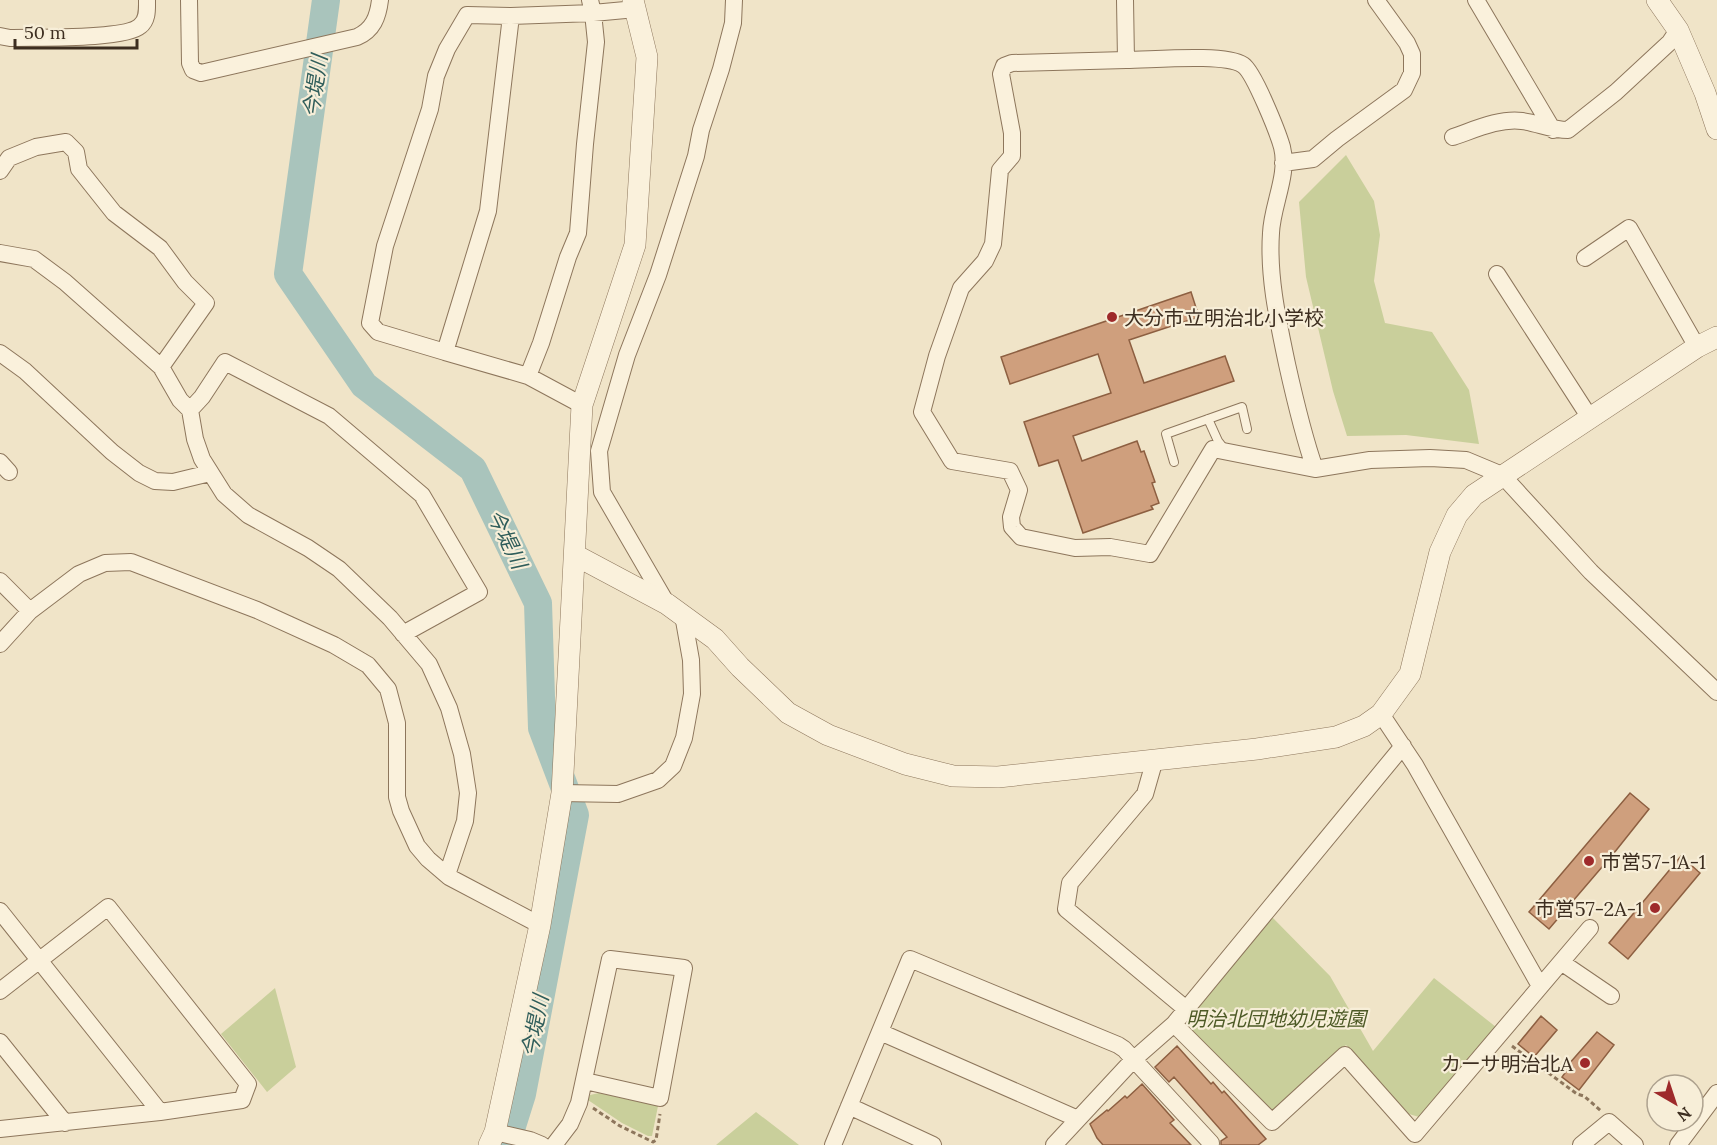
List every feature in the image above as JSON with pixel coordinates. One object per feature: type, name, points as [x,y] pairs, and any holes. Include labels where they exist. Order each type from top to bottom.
[{"type":"street","points":[[0,36],[21,38],[131,32],[141,26],[145,20],[147,0]]},
{"type":"street","points":[[189,0],[190,63],[193,70],[201,73],[357,37],[369,30],[374,23],[380,0]]},
{"type":"street","points":[[562,793],[618,794],[658,780],[673,766],[684,738],[693,694],[690,660],[675,609],[602,492],[599,452],[627,355],[658,275],[696,156],[701,130],[733,23],[734,0]]},
{"type":"street","points":[[1125,0],[1126,60]]},
{"type":"street","points":[[1283,163],[1313,159],[1337,138],[1404,90],[1412,73],[1412,54],[1407,43],[1376,0]]},
{"type":"street","points":[[1476,0],[1553,130]]},
{"type":"street","points":[[1657,0],[1678,30],[1711,92],[1717,129]]},
{"type":"street","points":[[536,1142],[497,1137],[540,926],[562,793],[582,405],[635,245],[647,57],[635,5],[592,7],[511,16],[469,7],[436,76],[430,109],[385,246],[370,323],[378,332],[528,376],[582,405]]},
{"type":"street","points":[[528,376],[542,343],[568,257],[578,233],[596,42],[592,7]]},
{"type":"street","points":[[445,352],[488,211],[511,16]]},
{"type":"street","points":[[1453,137],[1493,124],[1519,121],[1541,124],[1553,130],[1568,130],[1616,92],[1670,42],[1678,30]]},
{"type":"street","points":[[1315,470],[1302,433],[1274,303],[1270,232],[1283,163],[1282,147],[1255,80],[1247,68],[1240,63],[1223,59],[1046,61],[1012,63],[1004,66],[1001,74],[1012,133],[1012,156],[1000,170],[993,244],[985,261],[960,288],[936,356],[922,412],[951,461],[1010,471],[1019,490],[1011,518],[1012,527],[1021,537],[1075,548],[1110,547],[1150,554],[1213,449],[1315,470],[1370,460],[1430,458],[1466,460],[1502,475],[1591,572],[1717,692]]},
{"type":"street","points":[[0,171],[9,158],[36,147],[66,142],[76,152],[79,169],[114,213],[160,248],[185,282],[206,303],[161,367]]},
{"type":"street","points":[[1585,258],[1629,228],[1697,347]]},
{"type":"street","points":[[0,253],[34,259],[64,282],[161,367],[180,400],[190,410],[195,439],[210,473],[224,494],[248,515],[308,548],[339,569],[390,618],[429,664],[449,708],[462,754],[468,793],[465,821],[447,875]]},
{"type":"street","points":[[1497,274],[1590,418]]},
{"type":"street","points":[[575,555],[675,609],[715,639],[740,667],[788,713],[828,735],[905,764],[953,776],[998,777],[1336,737],[1364,726],[1381,714],[1410,674],[1440,552],[1458,515],[1474,495],[1697,347],[1717,337]]},
{"type":"street","points":[[0,352],[25,370],[112,452],[139,473],[155,481],[173,482],[210,473]]},
{"type":"street","points":[[190,410],[202,398],[225,362],[329,416],[422,495],[479,592],[403,634]]},
{"type":"street","points":[[0,644],[30,611],[79,574],[105,563],[131,562],[257,610],[334,645],[368,665],[388,689],[397,723],[397,797],[417,846],[447,875],[540,926]]},
{"type":"street","points":[[0,580],[30,611]]},
{"type":"street","points":[[1381,714],[1403,746],[1540,986]]},
{"type":"street","points":[[1054,1145],[1133,1060],[1174,1024],[1403,746]]},
{"type":"street","points":[[1155,759],[1145,794],[1070,883],[1066,909],[1186,1009]]},
{"type":"street","points":[[0,991],[108,907],[248,1084],[242,1100],[65,1124],[0,1129]]},
{"type":"street","points":[[0,911],[160,1112]]},
{"type":"street","points":[[1174,1024],[1272,1122],[1345,1055],[1415,1134],[1590,928]]},
{"type":"street","points":[[554,1145],[570,1124],[579,1104],[610,959],[684,968],[660,1098],[585,1081]]},
{"type":"street","points":[[833,1145],[910,959],[1119,1045],[1214,1140]]},
{"type":"street","points":[[1561,962],[1611,996]]},
{"type":"street","points":[[880,1032],[1078,1119]]},
{"type":"street","points":[[0,1042],[65,1124]]},
{"type":"street","points":[[1678,1145],[1717,1093]]},
{"type":"street","points":[[849,1106],[933,1145]]},
{"type":"street","points":[[1581,1145],[1609,1122],[1635,1145]]},
{"type":"lane","points":[[1174,462],[1166,434],[1242,407],[1246,429]]},
{"type":"lane","points":[[1208,419],[1218,441],[1228,452]]},
{"type":"path","points":[[1498,1036],[1577,1094],[1584,1096],[1607,1117],[1609,1122]]},
{"type":"path","points":[[591,1107],[620,1126],[653,1142],[656,1140],[662,1102],[660,1098]]},
{"type":"green space","points":[[1346,155],[1374,201],[1380,235],[1374,281],[1385,323],[1432,332],[1469,390],[1479,444],[1406,435],[1347,436],[1333,391],[1306,277],[1299,202]]},
{"type":"green space","name":"明治北団地幼児遊園","points":[[1272,917],[1330,976],[1373,1051],[1434,978],[1496,1027],[1419,1117],[1409,1114],[1346,1045],[1277,1109],[1269,1109],[1188,1026],[1190,1016]]},
{"type":"green space","points":[[275,988],[296,1067],[267,1092],[221,1034]]},
{"type":"green space","points":[[599,1093],[658,1106],[652,1136],[622,1123],[588,1100],[590,1095]]},
{"type":"green space","points":[[756,1112],[799,1145],[716,1145]]},
{"type":"building","points":[[1191,292],[1199,317],[1129,340],[1144,383],[1225,356],[1234,381],[1073,436],[1082,461],[1137,441],[1141,452],[1144,451],[1155,482],[1152,483],[1159,503],[1151,506],[1153,509],[1083,533],[1058,460],[1039,466],[1024,422],[1111,393],[1098,354],[1010,384],[1001,357]]},
{"type":"building","name":"市営57-1A-1","points":[[1630,793],[1649,809],[1549,929],[1529,912]]},
{"type":"building","name":"市営57-2A-1","points":[[1681,856],[1700,873],[1628,959],[1609,943]]},
{"type":"building","points":[[1541,1016],[1557,1030],[1534,1057],[1518,1044]]},
{"type":"building","name":"カーサ明治北A","points":[[1597,1032],[1614,1045],[1579,1090],[1562,1077],[1570,1066],[1568,1065]]},
{"type":"building","points":[[1177,1046],[1211,1084],[1213,1082],[1222,1093],[1224,1091],[1266,1139],[1258,1145],[1221,1145],[1221,1141],[1227,1137],[1174,1077],[1169,1082],[1155,1067]]},
{"type":"building","points":[[1142,1084],[1174,1120],[1170,1123],[1191,1145],[1103,1145],[1097,1138],[1090,1124],[1125,1096],[1127,1098]]},
{"type":"waterway","name":"今堤川","points":[[326,0],[288,274],[364,385],[473,469],[538,603],[542,728],[575,815],[522,1094],[506,1145]]},
{"type":"place","name":"大分市立明治北小学校","points":[[1112,317]]},
{"type":"place","name":"市営57-1A-1","points":[[1589,861]]},
{"type":"place","name":"市営57-2A-1","points":[[1655,908]]},
{"type":"place","name":"カーサ明治北A","points":[[1585,1063]]}]
